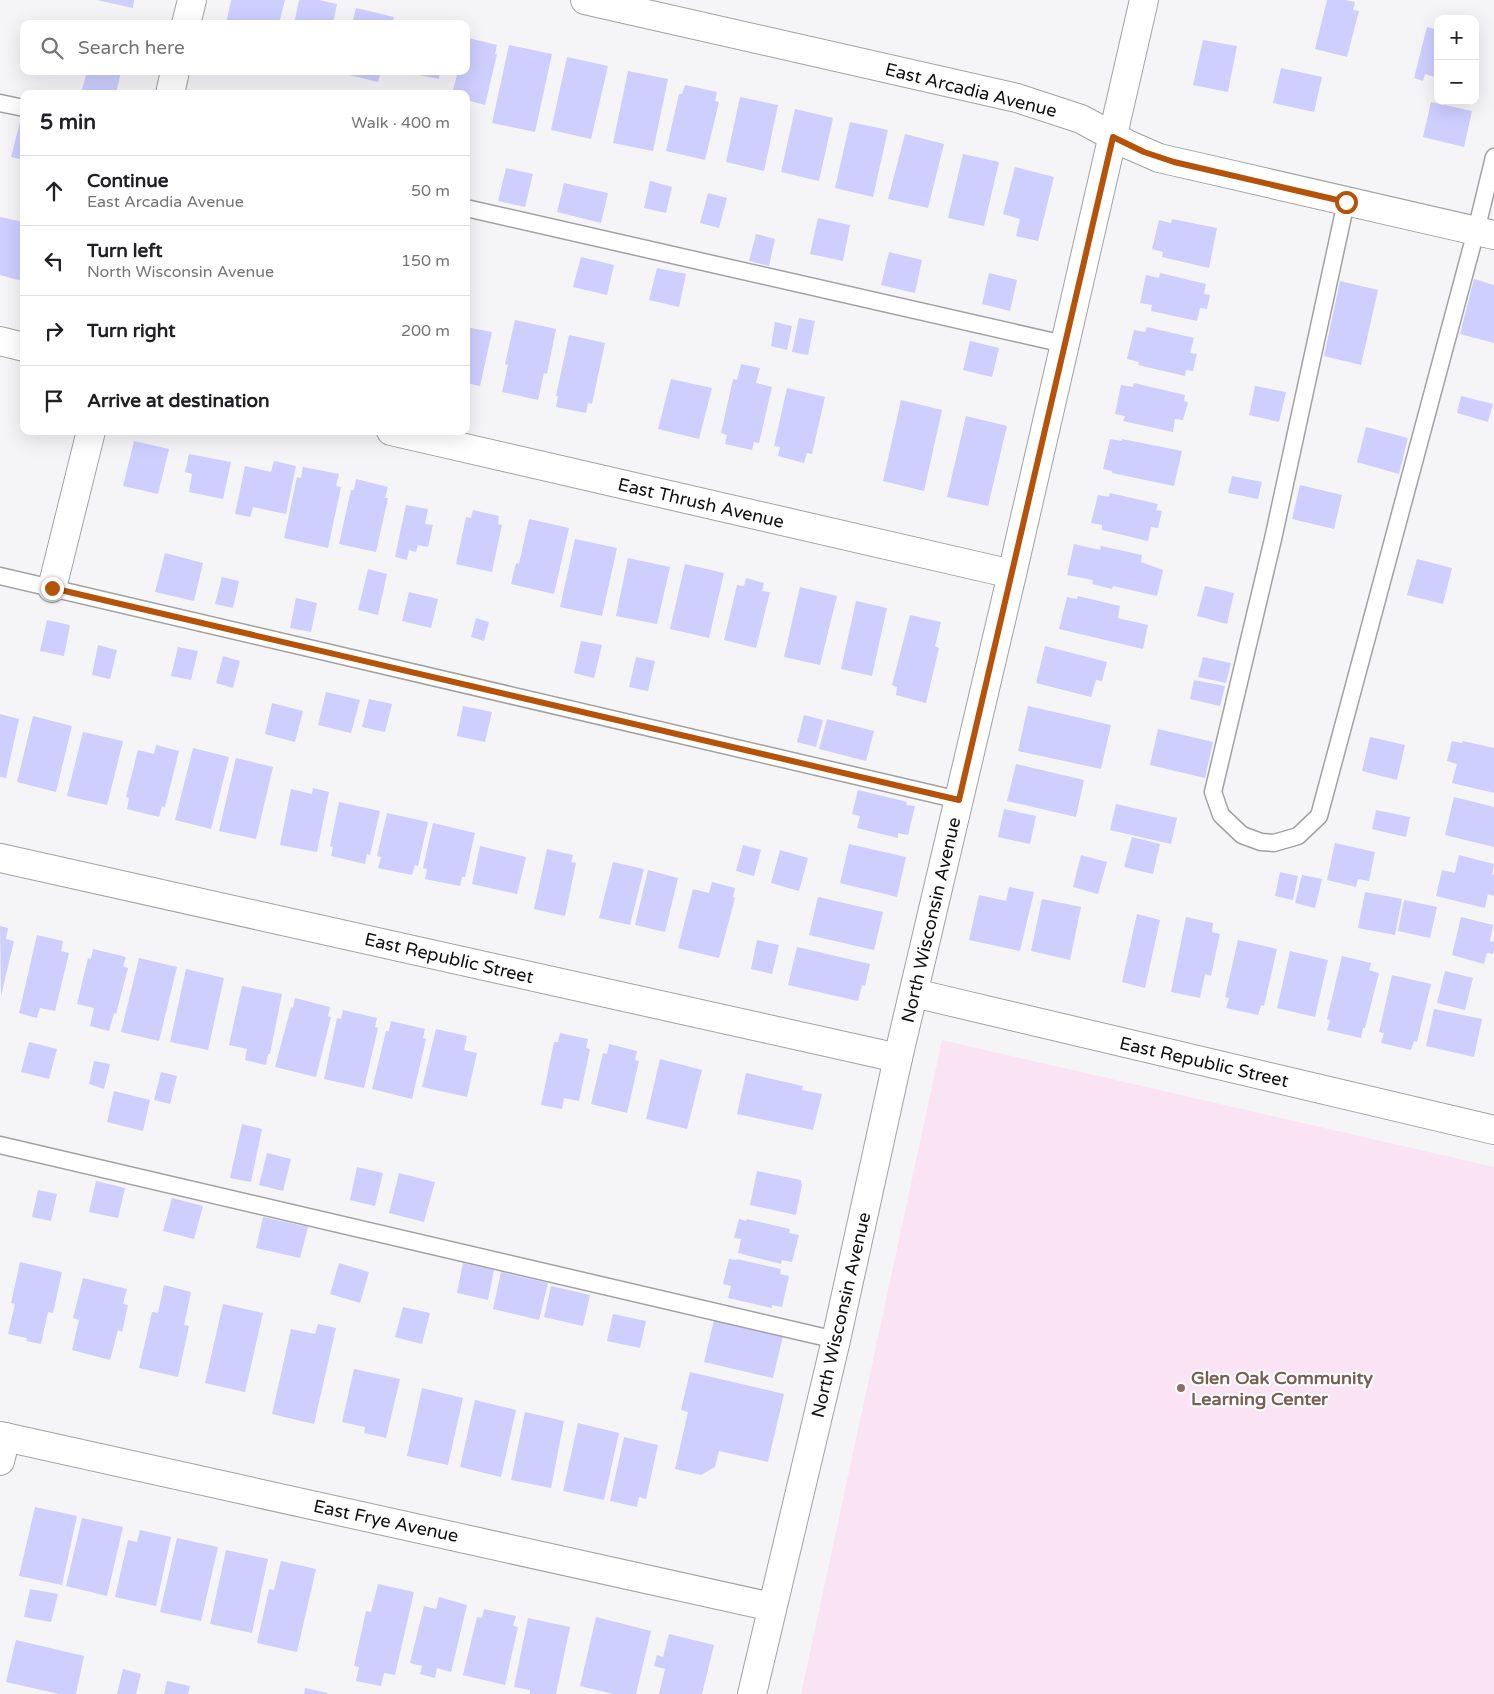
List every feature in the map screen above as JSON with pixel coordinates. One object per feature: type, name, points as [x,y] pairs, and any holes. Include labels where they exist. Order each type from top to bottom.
[{"type":"street","points":[[187,20],[192,0]]},
{"type":"street","name":"East Arcadia Avenue","points":[[586,0],[1017,98],[1081,119],[1144,152],[1174,162],[1485,233]]},
{"type":"street","name":"North Wisconsin Avenue","points":[[752,1694],[836,1340],[898,1058],[1144,0]]},
{"type":"street","points":[[171,90],[174,75]]},
{"type":"street","points":[[0,341],[20,346]]},
{"type":"street","points":[[52,588],[90,435]]},
{"type":"street","name":"East Thrush Avenue","points":[[408,435],[1012,574]]},
{"type":"street","name":"East Republic Street","points":[[0,858],[898,1058]]},
{"type":"street","name":"East Republic Street","points":[[914,993],[1494,1130]]},
{"type":"street","name":"East Frye Avenue","points":[[2,1445],[772,1607]]},
{"type":"lane","points":[[0,103],[20,107]]},
{"type":"lane","points":[[1346,202],[1272,539],[1213,792],[1221,815],[1242,835],[1260,842],[1274,842],[1298,836],[1320,816],[1485,233],[1494,156]]},
{"type":"lane","points":[[470,209],[1064,344]]},
{"type":"lane","points":[[0,576],[959,800]]},
{"type":"lane","points":[[0,1145],[836,1340]]},
{"type":"shaded area","name":"Glen Oak Community Learning Center","points":[[942,1040],[1494,1167],[1494,1694],[801,1694]]},
{"type":"building","points":[[97,0],[134,0],[133,8]]},
{"type":"building","points":[[231,0],[285,0],[280,20],[227,20]]},
{"type":"building","points":[[299,0],[319,0],[337,4],[334,20],[295,20]]},
{"type":"building","points":[[1327,0],[1355,2],[1353,10],[1359,11],[1347,57],[1315,49]]},
{"type":"building","points":[[356,8],[394,17],[393,20],[353,20]]},
{"type":"building","points":[[1427,27],[1434,29],[1434,77],[1425,74],[1423,81],[1414,78]]},
{"type":"building","points":[[470,38],[497,45],[495,54],[497,54],[485,105],[470,101],[470,90],[453,90],[457,75],[470,75]]},
{"type":"building","points":[[1203,40],[1237,46],[1228,92],[1193,85]]},
{"type":"building","points":[[509,45],[552,54],[535,132],[492,123]]},
{"type":"building","points":[[567,57],[608,66],[591,139],[551,130]]},
{"type":"building","points":[[1281,68],[1322,77],[1314,112],[1273,103]]},
{"type":"building","points":[[628,71],[668,79],[653,151],[613,143]]},
{"type":"building","points":[[86,75],[120,75],[117,90],[82,90]]},
{"type":"building","points":[[349,75],[380,75],[378,82]]},
{"type":"building","points":[[418,75],[440,75],[439,79]]},
{"type":"building","points":[[685,85],[717,92],[715,101],[719,102],[705,160],[666,151],[679,94],[682,94]]},
{"type":"building","points":[[740,97],[778,105],[764,171],[726,162]]},
{"type":"building","points":[[1431,102],[1434,103],[1434,105],[1445,105],[1472,111],[1464,147],[1423,137]]},
{"type":"building","points":[[795,109],[833,118],[819,181],[781,172]]},
{"type":"building","points":[[20,122],[20,159],[11,157]]},
{"type":"building","points":[[850,122],[888,130],[873,197],[835,188]]},
{"type":"building","points":[[905,134],[944,144],[928,208],[888,199]]},
{"type":"building","points":[[963,154],[999,162],[984,226],[948,218]]},
{"type":"building","points":[[1015,167],[1054,177],[1038,241],[1016,236],[1020,219],[1003,214]]},
{"type":"building","points":[[506,168],[533,174],[525,207],[498,201]]},
{"type":"building","points":[[650,181],[672,187],[666,213],[644,208]]},
{"type":"building","points":[[564,183],[608,193],[601,223],[557,212]]},
{"type":"building","points":[[708,193],[727,198],[719,228],[700,223]]},
{"type":"building","points":[[0,217],[20,221],[20,280],[0,275]]},
{"type":"building","points":[[818,218],[850,225],[843,261],[810,254]]},
{"type":"building","points":[[1172,219],[1217,228],[1209,268],[1162,257],[1163,252],[1152,249],[1159,220],[1171,223]]},
{"type":"building","points":[[756,234],[775,239],[769,266],[749,261]]},
{"type":"building","points":[[889,252],[922,260],[915,293],[881,285]]},
{"type":"building","points":[[581,257],[614,265],[607,295],[573,287]]},
{"type":"building","points":[[657,268],[686,274],[679,307],[649,300]]},
{"type":"building","points":[[989,273],[1017,280],[1010,311],[982,304]]},
{"type":"building","points":[[1160,273],[1206,284],[1204,294],[1210,295],[1207,309],[1200,308],[1197,321],[1151,311],[1152,305],[1140,303],[1146,275],[1159,278]]},
{"type":"building","points":[[1474,279],[1494,285],[1494,343],[1460,334]]},
{"type":"building","points":[[1340,281],[1378,290],[1361,365],[1324,356]]},
{"type":"building","points":[[799,318],[815,321],[808,355],[792,352]]},
{"type":"building","points":[[515,320],[556,329],[547,374],[544,373],[538,400],[502,392],[508,365],[505,364]]},
{"type":"building","points":[[775,322],[792,326],[787,350],[771,346]]},
{"type":"building","points":[[1147,327],[1194,338],[1190,353],[1197,354],[1193,371],[1186,370],[1185,376],[1138,365],[1139,362],[1127,359],[1134,330],[1145,332]]},
{"type":"building","points":[[470,328],[492,332],[480,386],[470,384]]},
{"type":"building","points":[[569,335],[605,343],[592,404],[588,403],[586,413],[556,407],[558,396],[556,396]]},
{"type":"building","points":[[970,341],[999,348],[992,377],[963,370]]},
{"type":"building","points":[[741,364],[760,368],[756,383],[772,387],[759,443],[754,442],[752,450],[725,444],[727,435],[721,433],[733,379],[737,380]]},
{"type":"building","points":[[671,379],[712,388],[699,439],[658,429]]},
{"type":"building","points":[[1134,383],[1185,395],[1184,401],[1188,402],[1183,420],[1175,419],[1173,432],[1123,421],[1125,416],[1115,414],[1121,385],[1133,387]]},
{"type":"building","points":[[1255,386],[1286,392],[1279,422],[1249,415]]},
{"type":"building","points":[[787,388],[825,397],[812,454],[807,453],[804,463],[778,456],[780,447],[774,446]]},
{"type":"building","points":[[1461,396],[1493,404],[1488,422],[1457,413]]},
{"type":"building","points":[[901,400],[942,410],[924,491],[883,481]]},
{"type":"building","points":[[966,416],[1007,426],[988,506],[947,497]]},
{"type":"building","points":[[1366,427],[1408,438],[1399,474],[1357,462]]},
{"type":"building","points":[[1110,439],[1122,441],[1122,439],[1182,451],[1174,486],[1112,473],[1112,471],[1103,469]]},
{"type":"building","points":[[134,441],[169,449],[158,494],[123,486]]},
{"type":"building","points":[[189,454],[231,462],[223,499],[189,492],[192,474],[185,472]]},
{"type":"building","points":[[274,461],[296,466],[286,514],[253,507],[250,517],[235,514],[245,466],[271,472]]},
{"type":"building","points":[[303,467],[339,474],[336,486],[341,487],[328,548],[284,538],[297,477],[301,478]]},
{"type":"building","points":[[1232,476],[1262,482],[1258,499],[1228,493]]},
{"type":"building","points":[[356,479],[388,487],[385,498],[388,498],[376,552],[339,544],[351,490],[354,490]]},
{"type":"building","points":[[1300,485],[1342,495],[1334,529],[1292,519]]},
{"type":"building","points":[[1110,493],[1158,504],[1156,510],[1162,511],[1158,528],[1151,527],[1148,541],[1102,530],[1102,525],[1091,523],[1098,495],[1109,497]]},
{"type":"building","points":[[406,505],[428,509],[425,524],[433,525],[428,547],[418,545],[416,552],[409,550],[407,560],[395,557]]},
{"type":"building","points":[[473,510],[499,516],[498,524],[502,525],[492,572],[456,564],[466,517],[471,518]]},
{"type":"building","points":[[529,519],[569,528],[554,594],[511,584],[516,563],[519,564]]},
{"type":"building","points":[[575,539],[617,548],[602,616],[560,607]]},
{"type":"building","points":[[1074,544],[1100,550],[1101,546],[1142,555],[1141,562],[1163,570],[1157,596],[1113,586],[1112,589],[1092,584],[1093,580],[1067,575]]},
{"type":"building","points":[[165,553],[203,563],[194,601],[155,592]]},
{"type":"building","points":[[628,558],[670,567],[657,624],[616,616]]},
{"type":"building","points":[[1417,559],[1452,568],[1443,604],[1407,595]]},
{"type":"building","points":[[685,564],[724,573],[709,638],[670,629]]},
{"type":"building","points":[[368,569],[387,574],[378,615],[358,610]]},
{"type":"building","points":[[222,577],[239,581],[233,608],[215,604]]},
{"type":"building","points":[[746,578],[764,583],[762,591],[770,592],[756,648],[724,640],[737,585],[744,586]]},
{"type":"building","points":[[1205,586],[1234,593],[1227,624],[1197,616]]},
{"type":"building","points":[[800,587],[837,596],[820,665],[784,657]]},
{"type":"building","points":[[409,592],[438,599],[431,628],[402,621]]},
{"type":"building","points":[[1078,596],[1120,606],[1118,618],[1148,625],[1143,649],[1059,629],[1067,597],[1077,599]]},
{"type":"building","points":[[296,598],[317,603],[311,632],[290,628]]},
{"type":"building","points":[[856,601],[887,608],[872,676],[841,669]]},
{"type":"building","points":[[910,615],[941,622],[935,646],[939,648],[926,703],[896,695],[897,687],[892,685]]},
{"type":"building","points":[[476,618],[489,622],[484,641],[471,637]]},
{"type":"building","points":[[47,620],[70,625],[64,656],[40,651]]},
{"type":"building","points":[[581,641],[602,645],[594,678],[574,673]]},
{"type":"building","points":[[98,645],[117,650],[110,679],[92,675]]},
{"type":"building","points":[[1045,646],[1107,662],[1102,681],[1096,680],[1091,697],[1036,683]]},
{"type":"building","points":[[178,647],[198,651],[191,680],[171,676]]},
{"type":"building","points":[[223,656],[240,661],[233,688],[216,683]]},
{"type":"building","points":[[636,657],[655,661],[648,691],[629,687]]},
{"type":"building","points":[[1203,657],[1231,663],[1226,683],[1198,677]]},
{"type":"building","points":[[1194,680],[1225,686],[1220,706],[1190,699]]},
{"type":"building","points":[[326,692],[360,700],[351,733],[318,725]]},
{"type":"building","points":[[369,699],[392,704],[385,732],[362,727]]},
{"type":"building","points":[[272,703],[303,711],[295,742],[265,734]]},
{"type":"building","points":[[463,706],[492,712],[485,742],[457,736]]},
{"type":"building","points":[[1028,706],[1111,725],[1101,769],[1018,751]]},
{"type":"building","points":[[0,714],[19,719],[6,778],[0,777]]},
{"type":"building","points":[[804,715],[823,720],[816,747],[797,742]]},
{"type":"building","points":[[33,716],[72,726],[56,792],[17,782]]},
{"type":"building","points":[[827,719],[874,731],[866,761],[819,749]]},
{"type":"building","points":[[1158,729],[1213,742],[1205,778],[1150,765]]},
{"type":"building","points":[[83,732],[123,741],[107,805],[67,796]]},
{"type":"building","points":[[1370,737],[1405,745],[1397,780],[1362,771]]},
{"type":"building","points":[[1452,741],[1462,743],[1463,741],[1494,748],[1494,793],[1452,783],[1457,764],[1447,761]]},
{"type":"building","points":[[156,745],[179,751],[165,807],[162,806],[159,817],[127,809],[129,798],[126,797],[138,750],[154,754]]},
{"type":"building","points":[[193,748],[229,757],[211,829],[175,820]]},
{"type":"building","points":[[236,758],[273,767],[256,839],[219,831]]},
{"type":"building","points":[[1016,764],[1084,780],[1076,817],[1007,801]]},
{"type":"building","points":[[313,788],[329,792],[317,852],[280,845],[291,789],[312,794]]},
{"type":"building","points":[[858,790],[907,802],[906,805],[915,806],[908,835],[898,833],[898,838],[857,828],[860,816],[852,814]]},
{"type":"building","points":[[1454,797],[1494,807],[1494,847],[1445,835]]},
{"type":"building","points":[[339,802],[380,811],[370,855],[367,854],[365,864],[331,856],[333,847],[330,846]]},
{"type":"building","points":[[1116,804],[1177,818],[1171,844],[1110,830]]},
{"type":"building","points":[[1004,809],[1036,816],[1030,844],[998,837]]},
{"type":"building","points":[[1376,810],[1410,817],[1406,837],[1372,829]]},
{"type":"building","points":[[387,813],[428,822],[418,866],[415,865],[412,875],[378,868],[381,857],[377,856]]},
{"type":"building","points":[[433,823],[475,833],[465,877],[462,877],[460,886],[425,879],[427,869],[423,868]]},
{"type":"building","points":[[1132,837],[1160,844],[1153,874],[1124,867]]},
{"type":"building","points":[[1335,843],[1375,852],[1369,881],[1358,879],[1356,887],[1327,880]]},
{"type":"building","points":[[849,844],[906,857],[897,897],[840,883]]},
{"type":"building","points":[[743,845],[761,850],[754,876],[736,871]]},
{"type":"building","points":[[480,846],[526,857],[517,894],[472,884]]},
{"type":"building","points":[[547,849],[573,855],[571,862],[576,863],[565,916],[534,909]]},
{"type":"building","points":[[780,850],[808,858],[799,891],[771,883]]},
{"type":"building","points":[[1081,855],[1107,862],[1098,894],[1073,887]]},
{"type":"building","points":[[1459,855],[1494,864],[1492,875],[1494,875],[1494,896],[1488,894],[1485,908],[1436,896],[1442,870],[1455,873]]},
{"type":"building","points":[[613,862],[644,869],[630,925],[599,918]]},
{"type":"building","points":[[648,870],[678,878],[665,932],[635,925]]},
{"type":"building","points":[[1280,872],[1298,876],[1293,900],[1275,896]]},
{"type":"building","points":[[1302,875],[1322,879],[1315,908],[1295,903]]},
{"type":"building","points":[[712,882],[735,888],[733,897],[735,898],[719,958],[678,948],[693,889],[709,893]]},
{"type":"building","points":[[1009,887],[1034,892],[1020,951],[969,940],[979,895],[1006,901]]},
{"type":"building","points":[[1365,892],[1402,899],[1395,935],[1358,928]]},
{"type":"building","points":[[818,897],[883,912],[874,950],[809,935]]},
{"type":"building","points":[[1042,899],[1081,907],[1070,960],[1031,951]]},
{"type":"building","points":[[1404,900],[1437,907],[1430,938],[1398,931]]},
{"type":"building","points":[[1137,914],[1160,920],[1145,988],[1122,982]]},
{"type":"building","points":[[1186,917],[1213,923],[1212,932],[1220,934],[1211,976],[1205,974],[1200,998],[1171,992]]},
{"type":"building","points":[[1461,917],[1493,925],[1490,941],[1494,942],[1493,954],[1487,953],[1484,964],[1452,955]]},
{"type":"building","points":[[0,926],[8,928],[6,939],[14,941],[1,996]]},
{"type":"building","points":[[37,935],[63,941],[61,951],[69,953],[55,1011],[40,1008],[37,1018],[19,1013]]},
{"type":"building","points":[[757,940],[779,945],[772,974],[751,969]]},
{"type":"building","points":[[1238,940],[1277,949],[1264,1006],[1261,1005],[1258,1015],[1226,1008],[1229,998],[1225,997]]},
{"type":"building","points":[[797,947],[870,964],[865,986],[862,985],[858,1001],[788,985]]},
{"type":"building","points":[[93,949],[126,957],[123,966],[128,968],[116,1014],[114,1013],[109,1031],[90,1026],[94,1008],[77,1004],[88,958],[91,959]]},
{"type":"building","points":[[1290,951],[1328,960],[1315,1017],[1277,1008]]},
{"type":"building","points":[[1342,956],[1371,963],[1369,970],[1379,973],[1361,1038],[1327,1030],[1330,1020],[1327,1019]]},
{"type":"building","points":[[139,958],[177,967],[159,1041],[121,1032]]},
{"type":"building","points":[[186,969],[224,978],[208,1050],[170,1042]]},
{"type":"building","points":[[1445,971],[1473,978],[1465,1010],[1437,1003]]},
{"type":"building","points":[[1392,975],[1431,984],[1417,1042],[1414,1041],[1411,1050],[1381,1043],[1384,1033],[1379,1032]]},
{"type":"building","points":[[242,986],[282,994],[266,1065],[245,1060],[247,1049],[229,1045]]},
{"type":"building","points":[[295,998],[330,1007],[328,1016],[331,1017],[316,1077],[275,1067]]},
{"type":"building","points":[[1434,1009],[1482,1019],[1474,1057],[1426,1046]]},
{"type":"building","points":[[343,1010],[377,1018],[375,1027],[378,1028],[364,1088],[324,1079],[337,1018],[341,1019]]},
{"type":"building","points":[[391,1021],[425,1029],[423,1038],[426,1039],[412,1099],[372,1089],[386,1031],[389,1031]]},
{"type":"building","points":[[436,1029],[467,1036],[464,1050],[477,1053],[467,1097],[422,1087]]},
{"type":"building","points":[[560,1033],[588,1039],[586,1048],[590,1049],[579,1101],[564,1098],[562,1109],[541,1105],[554,1042],[558,1042]]},
{"type":"building","points":[[29,1042],[57,1049],[49,1079],[21,1072]]},
{"type":"building","points":[[609,1044],[637,1051],[635,1060],[639,1061],[627,1113],[591,1104],[603,1053],[607,1054]]},
{"type":"building","points":[[660,1059],[702,1070],[687,1129],[646,1119]]},
{"type":"building","points":[[94,1061],[110,1064],[104,1089],[89,1084]]},
{"type":"building","points":[[161,1072],[177,1076],[170,1104],[154,1100]]},
{"type":"building","points":[[746,1073],[803,1086],[802,1090],[822,1094],[813,1130],[737,1114]]},
{"type":"building","points":[[114,1091],[150,1100],[143,1131],[107,1122]]},
{"type":"building","points":[[242,1124],[262,1129],[251,1182],[230,1178]]},
{"type":"building","points":[[267,1153],[291,1159],[283,1191],[259,1185]]},
{"type":"building","points":[[357,1167],[383,1173],[375,1206],[350,1200]]},
{"type":"building","points":[[757,1171],[801,1180],[802,1184],[796,1215],[750,1205]]},
{"type":"building","points":[[399,1173],[435,1182],[424,1222],[389,1213]]},
{"type":"building","points":[[96,1181],[125,1188],[118,1218],[89,1212]]},
{"type":"building","points":[[38,1190],[57,1194],[51,1221],[32,1217]]},
{"type":"building","points":[[172,1198],[203,1206],[194,1239],[163,1231]]},
{"type":"building","points":[[263,1217],[308,1227],[300,1258],[256,1248]]},
{"type":"building","points":[[739,1219],[746,1221],[747,1219],[790,1229],[789,1233],[799,1235],[792,1262],[782,1260],[781,1264],[738,1253],[741,1239],[734,1238]]},
{"type":"building","points":[[729,1259],[737,1259],[781,1269],[780,1274],[789,1276],[782,1307],[772,1305],[772,1308],[728,1298],[731,1286],[723,1284]]},
{"type":"building","points":[[20,1262],[62,1272],[53,1313],[48,1312],[41,1344],[26,1341],[27,1338],[8,1334],[15,1304],[11,1303]]},
{"type":"building","points":[[339,1263],[369,1272],[360,1303],[330,1294]]},
{"type":"building","points":[[463,1263],[494,1270],[488,1300],[457,1293]]},
{"type":"building","points":[[501,1272],[548,1283],[539,1320],[493,1309]]},
{"type":"building","points":[[83,1278],[127,1289],[123,1304],[128,1305],[122,1332],[118,1330],[110,1360],[72,1350],[79,1320],[73,1318]]},
{"type":"building","points":[[164,1285],[191,1292],[184,1325],[189,1326],[178,1377],[139,1368],[152,1312],[158,1313]]},
{"type":"building","points":[[551,1286],[590,1295],[583,1326],[544,1317]]},
{"type":"building","points":[[223,1304],[263,1313],[245,1392],[205,1383]]},
{"type":"building","points":[[403,1307],[430,1313],[422,1344],[395,1337]]},
{"type":"building","points":[[613,1314],[646,1321],[640,1348],[607,1341]]},
{"type":"building","points":[[714,1320],[783,1336],[773,1378],[704,1362]]},
{"type":"building","points":[[318,1324],[336,1328],[314,1424],[272,1414],[291,1329],[315,1334]]},
{"type":"building","points":[[354,1369],[400,1379],[386,1438],[364,1433],[365,1427],[342,1422]]},
{"type":"building","points":[[690,1372],[784,1394],[768,1462],[719,1451],[715,1467],[701,1475],[675,1469],[688,1412],[681,1410]]},
{"type":"building","points":[[422,1388],[463,1398],[448,1465],[407,1456]]},
{"type":"building","points":[[475,1400],[516,1410],[501,1477],[460,1467]]},
{"type":"building","points":[[525,1412],[564,1421],[551,1488],[511,1480]]},
{"type":"building","points":[[578,1423],[619,1433],[604,1500],[563,1491]]},
{"type":"building","points":[[624,1437],[658,1445],[646,1499],[639,1497],[637,1507],[610,1501]]},
{"type":"building","points":[[35,1507],[77,1516],[62,1585],[19,1576]]},
{"type":"building","points":[[82,1518],[123,1527],[107,1596],[66,1586]]},
{"type":"building","points":[[140,1530],[171,1537],[156,1606],[115,1597],[128,1540],[137,1542]]},
{"type":"building","points":[[177,1538],[218,1547],[201,1621],[160,1612]]},
{"type":"building","points":[[226,1550],[268,1559],[252,1633],[210,1624]]},
{"type":"building","points":[[281,1561],[316,1569],[297,1652],[257,1643],[269,1589],[274,1590]]},
{"type":"building","points":[[378,1584],[414,1592],[395,1675],[384,1673],[381,1686],[356,1681],[359,1667],[354,1666],[366,1611],[371,1612]]},
{"type":"building","points":[[30,1589],[58,1594],[51,1622],[24,1617]]},
{"type":"building","points":[[439,1597],[467,1605],[451,1672],[437,1668],[435,1678],[420,1674],[422,1666],[410,1663],[424,1606],[436,1609]]},
{"type":"building","points":[[484,1609],[516,1616],[513,1626],[518,1627],[505,1685],[463,1675],[477,1617],[482,1618]]},
{"type":"building","points":[[596,1617],[651,1631],[636,1694],[613,1694],[580,1686]]},
{"type":"building","points":[[528,1618],[570,1627],[556,1694],[530,1694],[530,1690],[514,1687]]},
{"type":"building","points":[[669,1634],[714,1645],[702,1694],[659,1694],[665,1669],[654,1666],[657,1655],[663,1657]]},
{"type":"building","points":[[16,1640],[84,1656],[76,1694],[59,1694],[6,1682]]},
{"type":"building","points":[[123,1669],[141,1674],[136,1694],[117,1694]]},
{"type":"building","points":[[167,1681],[190,1686],[188,1694],[164,1694]]},
{"type":"building","points":[[305,1688],[328,1693],[304,1694]]},
{"type":"place","name":"Glen Oak Community Learning Center","points":[[1181,1388]]},
{"type":"route","points":[[52,588],[959,800],[1113,137],[1144,152],[1174,162],[1346,202]]}]
